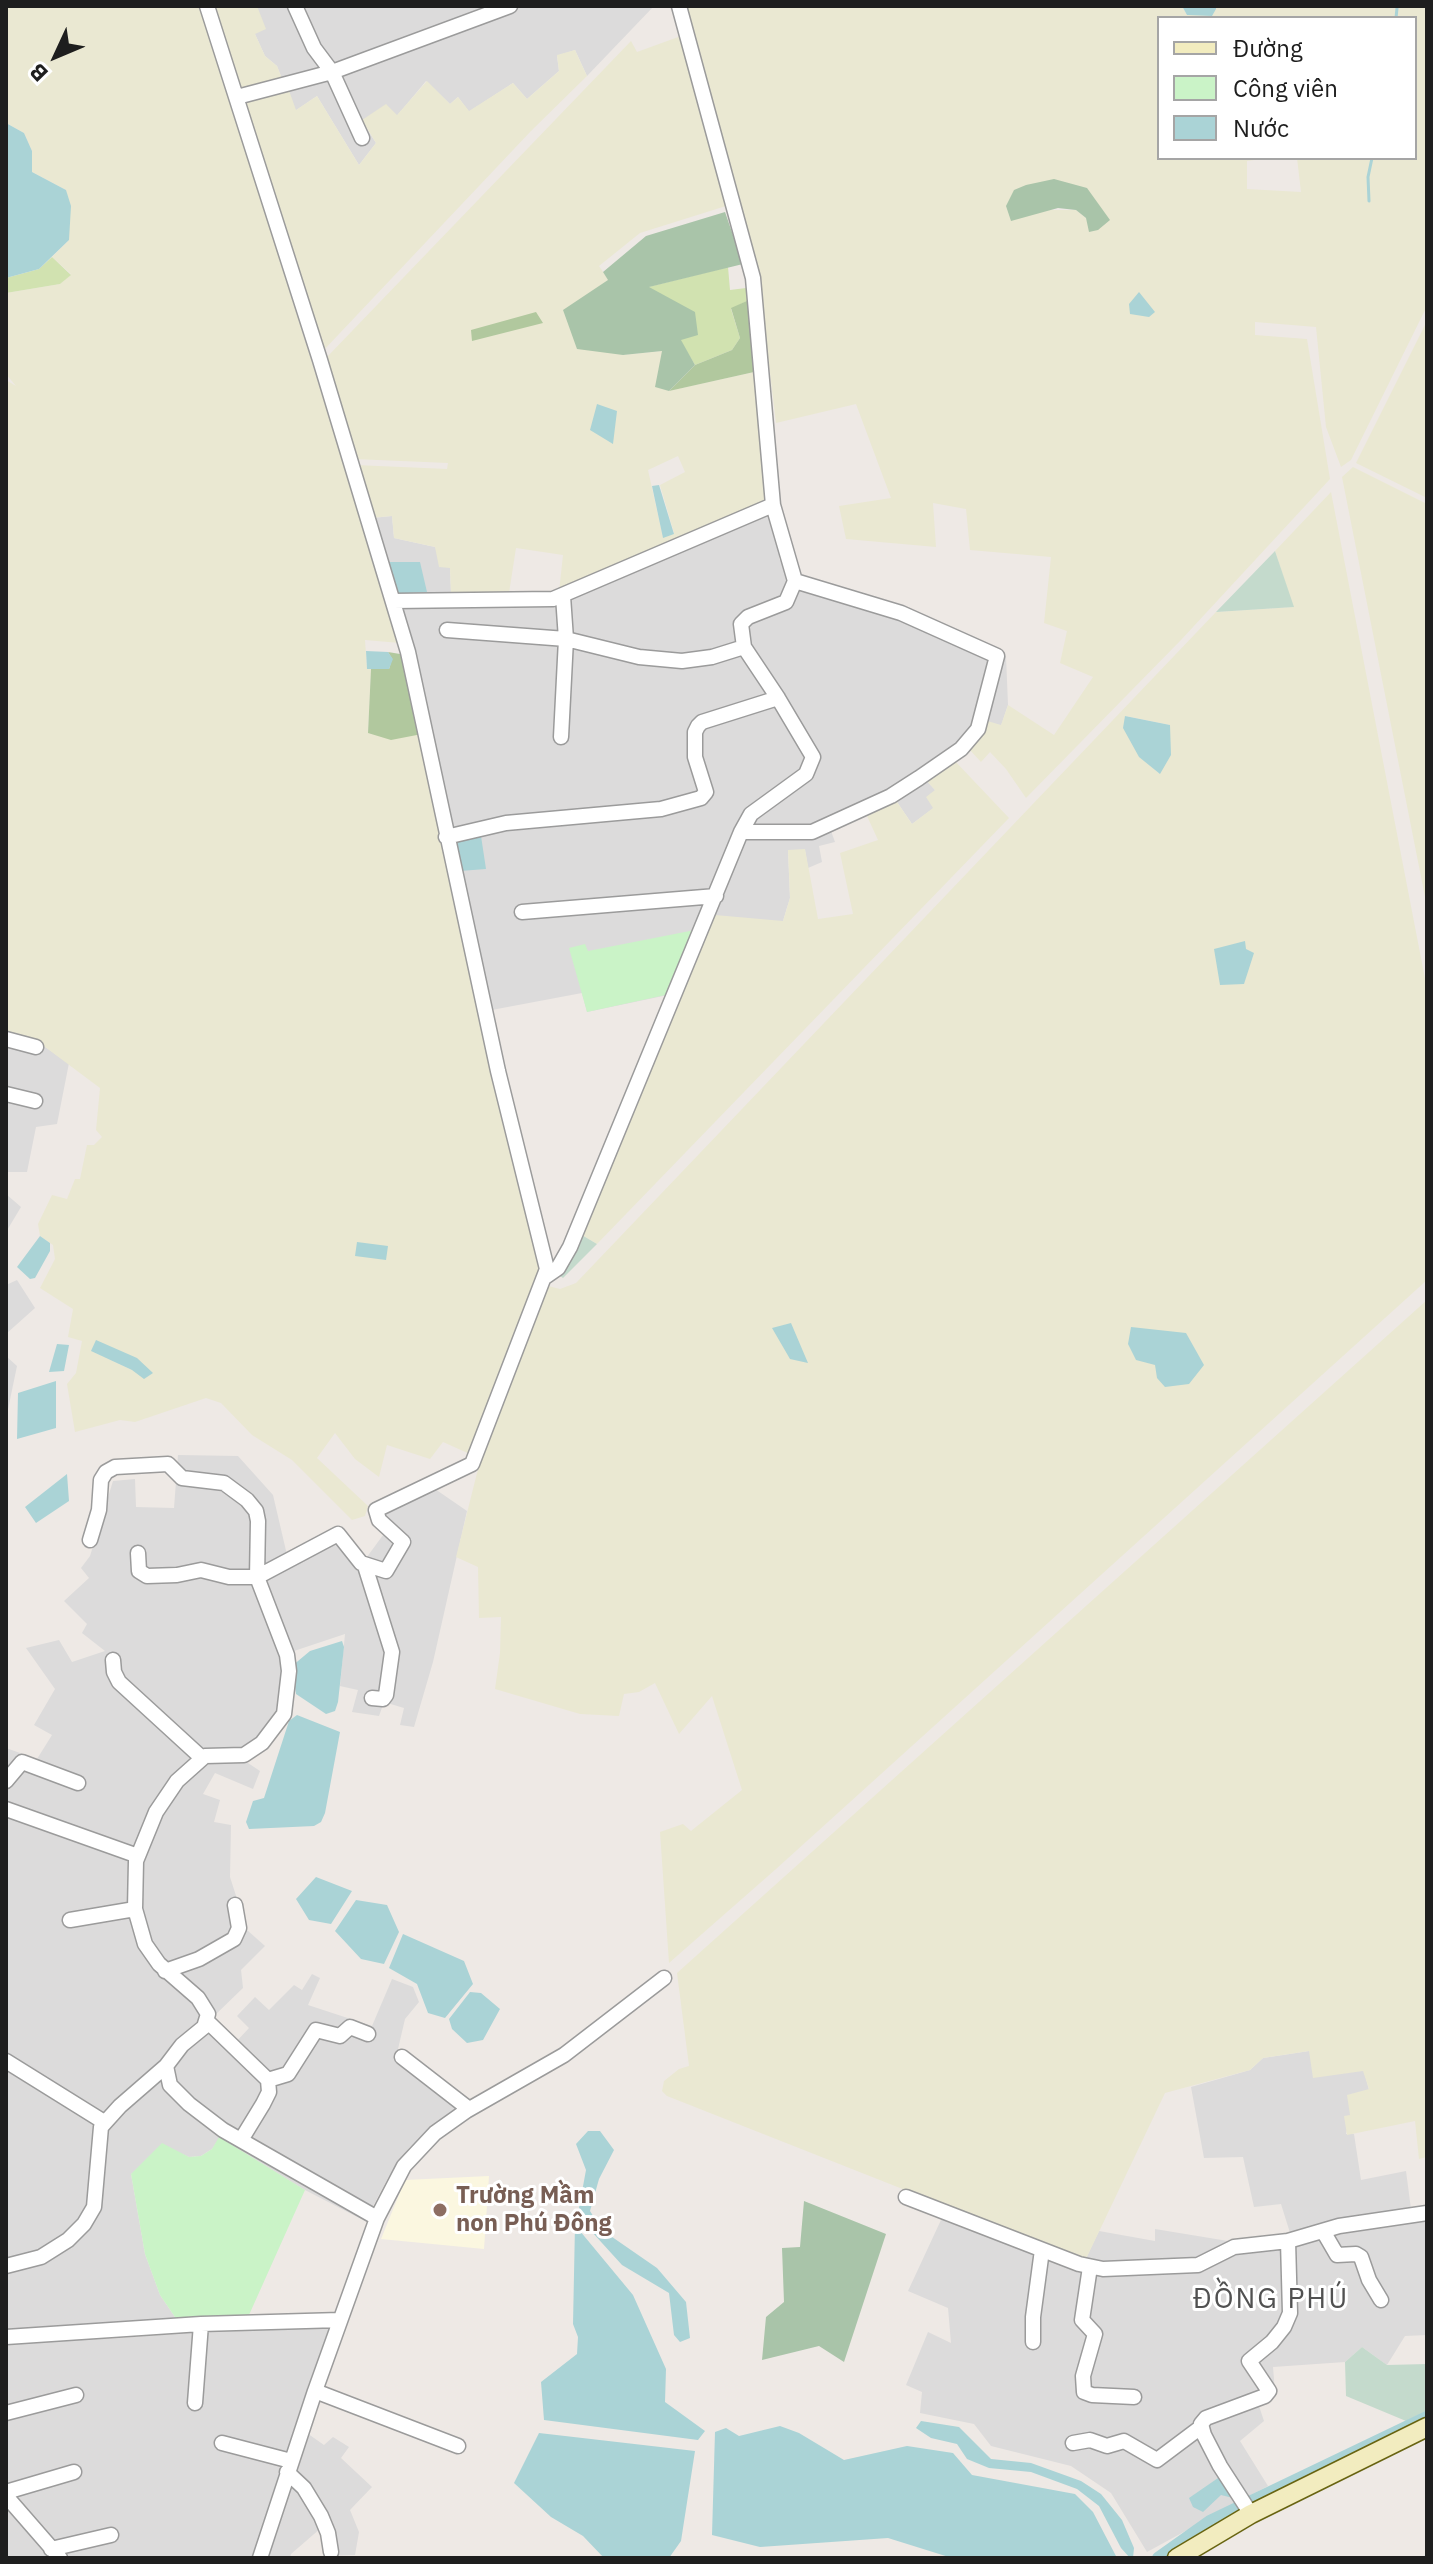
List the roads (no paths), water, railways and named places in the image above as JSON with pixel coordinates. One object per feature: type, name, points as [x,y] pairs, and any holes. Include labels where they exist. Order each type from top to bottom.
[{"type":"main road","points":[[1177,2558],[1246,2507],[1427,2427]]},
{"type":"street","points":[[207,6],[408,652],[498,1071],[547,1269],[472,1464],[376,1510],[379,1520],[403,1542],[386,1571],[373,1565],[365,1566]]},
{"type":"street","points":[[295,6],[314,48],[332,72],[362,138]]},
{"type":"street","points":[[237,97],[332,72],[477,11],[510,6]]},
{"type":"street","points":[[545,1277],[558,1268],[570,1247],[741,832],[751,814],[806,774],[813,757],[744,647],[741,624],[748,617],[786,602],[795,581],[773,505],[753,278],[679,6]]},
{"type":"street","points":[[393,601],[553,599],[773,505]]},
{"type":"street","points":[[741,832],[812,832],[891,796],[919,778],[961,749],[978,729],[997,656],[901,613],[795,581]]},
{"type":"street","points":[[561,737],[566,639],[563,596]]},
{"type":"street","points":[[447,630],[566,639],[639,657],[682,661],[712,657],[744,647]]},
{"type":"street","points":[[446,837],[506,823],[661,809],[701,798],[706,792],[695,757],[695,732],[698,726],[702,722],[778,698]]},
{"type":"street","points":[[522,912],[716,896]]},
{"type":"street","points":[[6,1039],[36,1047]]},
{"type":"street","points":[[6,1094],[35,1101]]},
{"type":"street","points":[[6,2266],[41,2257],[68,2240],[84,2224],[94,2207],[98,2143],[104,2122],[166,2066],[170,2058],[207,2021],[208,2014],[198,1998],[165,1971],[145,1944],[135,1909],[138,1856],[163,1799],[184,1772],[209,1755],[244,1755],[262,1743],[276,1728],[284,1714],[289,1671],[287,1655],[257,1577],[258,1521],[252,1505],[224,1483],[182,1478],[168,1464],[120,1466],[106,1472],[99,1486],[99,1510],[90,1540]]},
{"type":"street","points":[[138,1553],[139,1571],[147,1576],[201,1570],[229,1577],[257,1577],[338,1534],[365,1566],[392,1652],[386,1695],[383,1699],[372,1698]]},
{"type":"street","points":[[113,1660],[119,1682],[202,1758]]},
{"type":"street","points":[[6,1781],[22,1762],[78,1783]]},
{"type":"street","points":[[6,1809],[138,1856]]},
{"type":"street","points":[[165,1971],[199,1959],[234,1939],[239,1928],[235,1905]]},
{"type":"street","points":[[70,1920],[135,1909]]},
{"type":"street","points":[[260,2558],[377,2218],[411,2157],[435,2133],[469,2109],[564,2055],[664,1978]]},
{"type":"street","points":[[207,2021],[268,2080],[269,2092],[241,2140]]},
{"type":"street","points":[[268,2080],[288,2074],[316,2030],[340,2036],[350,2027],[368,2034]]},
{"type":"street","points":[[402,2057],[469,2109]]},
{"type":"street","points":[[6,2061],[104,2122]]},
{"type":"street","points":[[166,2066],[170,2085],[189,2104],[241,2140],[377,2218]]},
{"type":"street","points":[[906,2197],[1042,2250],[1103,2269],[1198,2265],[1234,2247],[1288,2241],[1339,2226],[1427,2213]]},
{"type":"street","points":[[1323,2231],[1337,2255],[1356,2254],[1361,2257],[1369,2280],[1381,2300]]},
{"type":"street","points":[[1073,2443],[1090,2440],[1107,2446],[1124,2441],[1157,2460],[1201,2427],[1206,2418],[1268,2393],[1268,2388],[1249,2361],[1272,2342],[1290,2313],[1288,2241]]},
{"type":"street","points":[[1033,2342],[1033,2317],[1042,2250]]},
{"type":"street","points":[[1090,2267],[1082,2320],[1095,2334],[1083,2376],[1084,2392],[1134,2397]]},
{"type":"street","points":[[6,2337],[201,2324],[340,2320]]},
{"type":"street","points":[[195,2403],[201,2324]]},
{"type":"street","points":[[315,2391],[458,2446]]},
{"type":"street","points":[[6,2413],[76,2395]]},
{"type":"street","points":[[1201,2427],[1246,2507]]},
{"type":"street","points":[[222,2443],[289,2467],[313,2501],[328,2533],[331,2552]]},
{"type":"street","points":[[74,2472],[6,2494],[56,2553],[111,2535]]},
{"type":"water","points":[[1182,6],[1216,6],[1216,9],[1212,16],[1187,15]]},
{"type":"water","points":[[6,123],[24,133],[32,151],[32,172],[66,190],[71,206],[69,240],[39,269],[6,278]]},
{"type":"water","points":[[1139,292],[1155,312],[1149,317],[1130,314],[1129,304]]},
{"type":"water","points":[[597,404],[617,411],[613,444],[590,430]]},
{"type":"water","points":[[659,485],[674,534],[663,538],[652,486]]},
{"type":"water","points":[[386,562],[420,562],[427,592],[393,594]]},
{"type":"water","points":[[366,651],[388,652],[393,659],[389,669],[367,669]]},
{"type":"water","points":[[1125,716],[1170,725],[1171,755],[1160,774],[1139,757],[1123,728]]},
{"type":"water","points":[[481,836],[486,869],[460,871],[455,840]]},
{"type":"water","points":[[1245,941],[1246,949],[1254,953],[1244,984],[1220,985],[1214,949]]},
{"type":"water","points":[[40,1236],[50,1243],[50,1251],[35,1278],[30,1279],[17,1267]]},
{"type":"water","points":[[357,1242],[388,1246],[386,1260],[355,1256]]},
{"type":"water","points":[[791,1323],[808,1363],[790,1359],[772,1328]]},
{"type":"water","points":[[1131,1327],[1186,1333],[1204,1365],[1189,1384],[1165,1387],[1157,1378],[1155,1365],[1136,1360],[1128,1344]]},
{"type":"water","points":[[96,1340],[137,1358],[153,1373],[144,1379],[91,1351]]},
{"type":"water","points":[[57,1344],[69,1345],[64,1371],[49,1372]]},
{"type":"water","points":[[56,1381],[56,1428],[17,1439],[18,1393]]},
{"type":"water","points":[[67,1474],[69,1501],[36,1523],[25,1507]]},
{"type":"water","points":[[342,1641],[338,1702],[335,1711],[326,1714],[296,1694],[292,1666],[310,1651]]},
{"type":"water","points":[[297,1715],[340,1732],[325,1813],[321,1822],[314,1826],[249,1829],[246,1822],[253,1801],[264,1798],[289,1721]]},
{"type":"water","points":[[316,1877],[352,1891],[331,1924],[309,1920],[296,1899]]},
{"type":"water","points":[[356,1900],[387,1905],[399,1932],[384,1964],[361,1959],[335,1931]]},
{"type":"water","points":[[403,1934],[464,1961],[473,1984],[445,2018],[428,2013],[417,1984],[389,1968]]},
{"type":"water","points":[[470,1992],[481,1993],[500,2009],[483,2040],[467,2043],[452,2029],[449,2019]]},
{"type":"water","points":[[588,2131],[600,2131],[614,2150],[599,2179],[590,2211],[602,2230],[657,2268],[686,2302],[690,2338],[680,2342],[674,2335],[669,2293],[622,2265],[592,2232],[579,2208],[586,2170],[576,2144]]},
{"type":"water","points":[[575,2225],[633,2295],[666,2369],[665,2402],[705,2431],[698,2440],[544,2420],[541,2382],[577,2354],[578,2337],[573,2324]]},
{"type":"water","points":[[921,2421],[959,2427],[991,2459],[1031,2463],[1081,2481],[1101,2494],[1122,2520],[1134,2548],[1133,2558],[1121,2548],[1099,2506],[1077,2489],[1031,2472],[989,2468],[967,2459],[957,2444],[931,2438],[916,2428]]},
{"type":"water","points":[[780,2426],[799,2433],[844,2460],[907,2446],[953,2453],[972,2475],[1075,2494],[1093,2512],[1117,2558],[952,2558],[888,2538],[760,2547],[712,2535],[715,2432],[726,2428],[739,2436]]},
{"type":"water","points":[[539,2433],[695,2451],[681,2541],[669,2558],[604,2558],[583,2536],[551,2517],[514,2483]]},
{"type":"water","points":[[1221,2476],[1233,2498],[1221,2495],[1203,2512],[1193,2507],[1189,2498]]},
{"type":"waterway","points":[[1396,16],[1397,8]]},
{"type":"waterway","points":[[1369,201],[1368,177],[1372,160]]},
{"type":"waterway","points":[[1158,2558],[1210,2521],[1427,2417]]},
{"type":"waterway","points":[[1421,2558],[1427,2557]]},
{"type":"place","name":"Trường Mầm non Phú Đông","points":[[440,2210]]},
{"type":"district","name":"ĐỒNG PHÚ","points":[[1271,2300]]}]
